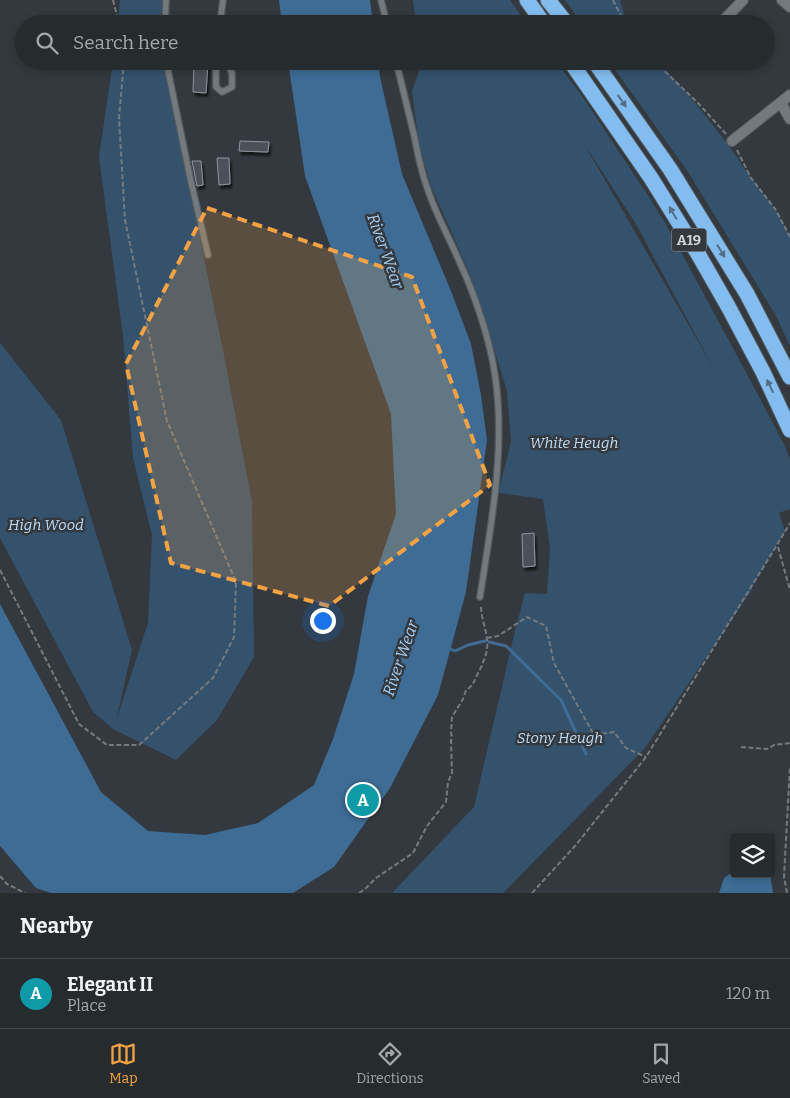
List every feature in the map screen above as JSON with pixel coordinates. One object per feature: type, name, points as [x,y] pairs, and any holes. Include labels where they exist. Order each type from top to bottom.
[{"type":"highway","points":[[527,0],[538,15]]},
{"type":"highway","points":[[548,0],[560,15]]},
{"type":"highway","name":"A19","points":[[576,70],[651,178],[697,252],[763,372],[790,430]]},
{"type":"highway","name":"A19","points":[[600,70],[686,194],[747,294],[790,377]]},
{"type":"street","points":[[729,15],[743,0]]},
{"type":"street","points":[[782,0],[790,6]]},
{"type":"street","points":[[732,141],[790,95]]},
{"type":"street","points":[[781,103],[790,119]]},
{"type":"lane","points":[[165,15],[166,0]]},
{"type":"lane","points":[[221,15],[222,0]]},
{"type":"lane","points":[[381,0],[385,15]]},
{"type":"lane","points":[[168,70],[208,254]]},
{"type":"lane","points":[[216,70],[216,87],[222,92],[232,87],[230,70]]},
{"type":"lane","points":[[398,70],[421,169],[428,191],[470,287],[491,353],[495,375],[499,422],[499,457],[480,597]]},
{"type":"path","points":[[114,0],[117,15]]},
{"type":"path","points":[[613,0],[620,15]]},
{"type":"path","points":[[0,570],[79,724],[107,745],[139,745],[213,678],[234,637],[236,582],[167,421],[125,220],[119,118],[123,70]]},
{"type":"path","points":[[663,70],[698,103],[732,141],[751,178],[776,210],[790,237]]},
{"type":"path","points":[[532,893],[575,846],[646,757],[790,523]]},
{"type":"path","points":[[777,545],[790,590]]},
{"type":"path","points":[[359,893],[376,878],[413,853],[427,826],[446,802],[448,782],[452,772],[452,717],[466,690],[473,684],[487,649],[480,597]]},
{"type":"path","points":[[487,638],[498,636],[527,617],[546,626],[554,663],[594,735],[614,732],[626,748],[646,757]]},
{"type":"path","points":[[741,748],[767,750],[774,745],[790,743]]},
{"type":"path","points":[[787,893],[784,877],[790,766]]},
{"type":"path","points":[[0,876],[7,884],[25,893]]},
{"type":"highlighted area","points":[[207,208],[412,277],[490,485],[329,606],[171,563],[126,364]]},
{"type":"green space","points":[[120,0],[165,0],[161,15],[119,15]]},
{"type":"green space","points":[[413,0],[510,0],[521,15],[415,15]]},
{"type":"green space","points":[[565,0],[620,0],[625,15],[576,15]]},
{"type":"green space","name":"High Wood","points":[[112,70],[165,70],[223,350],[252,502],[254,657],[217,720],[176,760],[113,729],[93,712],[0,538],[0,343],[61,420],[132,650],[116,721],[148,623],[152,535],[133,458],[123,336],[99,157]]},
{"type":"green space","points":[[420,70],[563,70],[584,99],[667,226],[785,446],[790,460],[790,509],[779,513],[785,532],[751,591],[645,748],[503,893],[392,893],[474,807],[525,593],[547,594],[550,549],[543,499],[498,493],[511,442],[507,391],[480,303],[465,263],[431,186],[419,144],[412,91]],"holes":[[[583,142],[636,224],[714,369]]]},
{"type":"green space","points":[[615,70],[666,70],[727,143],[776,210],[790,237],[790,346],[775,314],[688,172]]},
{"type":"water","points":[[279,0],[370,0],[372,15],[281,15]]},
{"type":"water","name":"River Wear","points":[[289,70],[379,70],[402,174],[471,344],[487,440],[466,592],[438,695],[390,788],[334,867],[293,893],[51,893],[36,888],[0,846],[0,604],[101,792],[148,831],[205,835],[258,823],[314,785],[333,739],[354,674],[368,596],[396,514],[391,414],[305,176]]},
{"type":"water","points":[[730,874],[730,878],[771,878],[773,893],[719,893],[724,878]]},
{"type":"building","points":[[194,70],[208,70],[206,93],[193,92]]},
{"type":"building","points":[[240,141],[269,142],[268,152],[239,151]]},
{"type":"building","points":[[217,158],[229,158],[230,184],[219,185]]},
{"type":"building","points":[[192,161],[201,161],[203,185],[197,186]]},
{"type":"building","points":[[534,533],[535,566],[523,567],[522,534]]},
{"type":"waterway","points":[[449,648],[455,651],[468,645],[485,641]]},
{"type":"waterway","points":[[489,642],[506,646],[561,700],[586,754]]},
{"type":"place","name":"Elegant II","points":[[363,800]]},
{"type":"park label","name":"White Heugh","points":[[574,443]]},
{"type":"park label","name":"Stony Heugh","points":[[560,738]]}]
